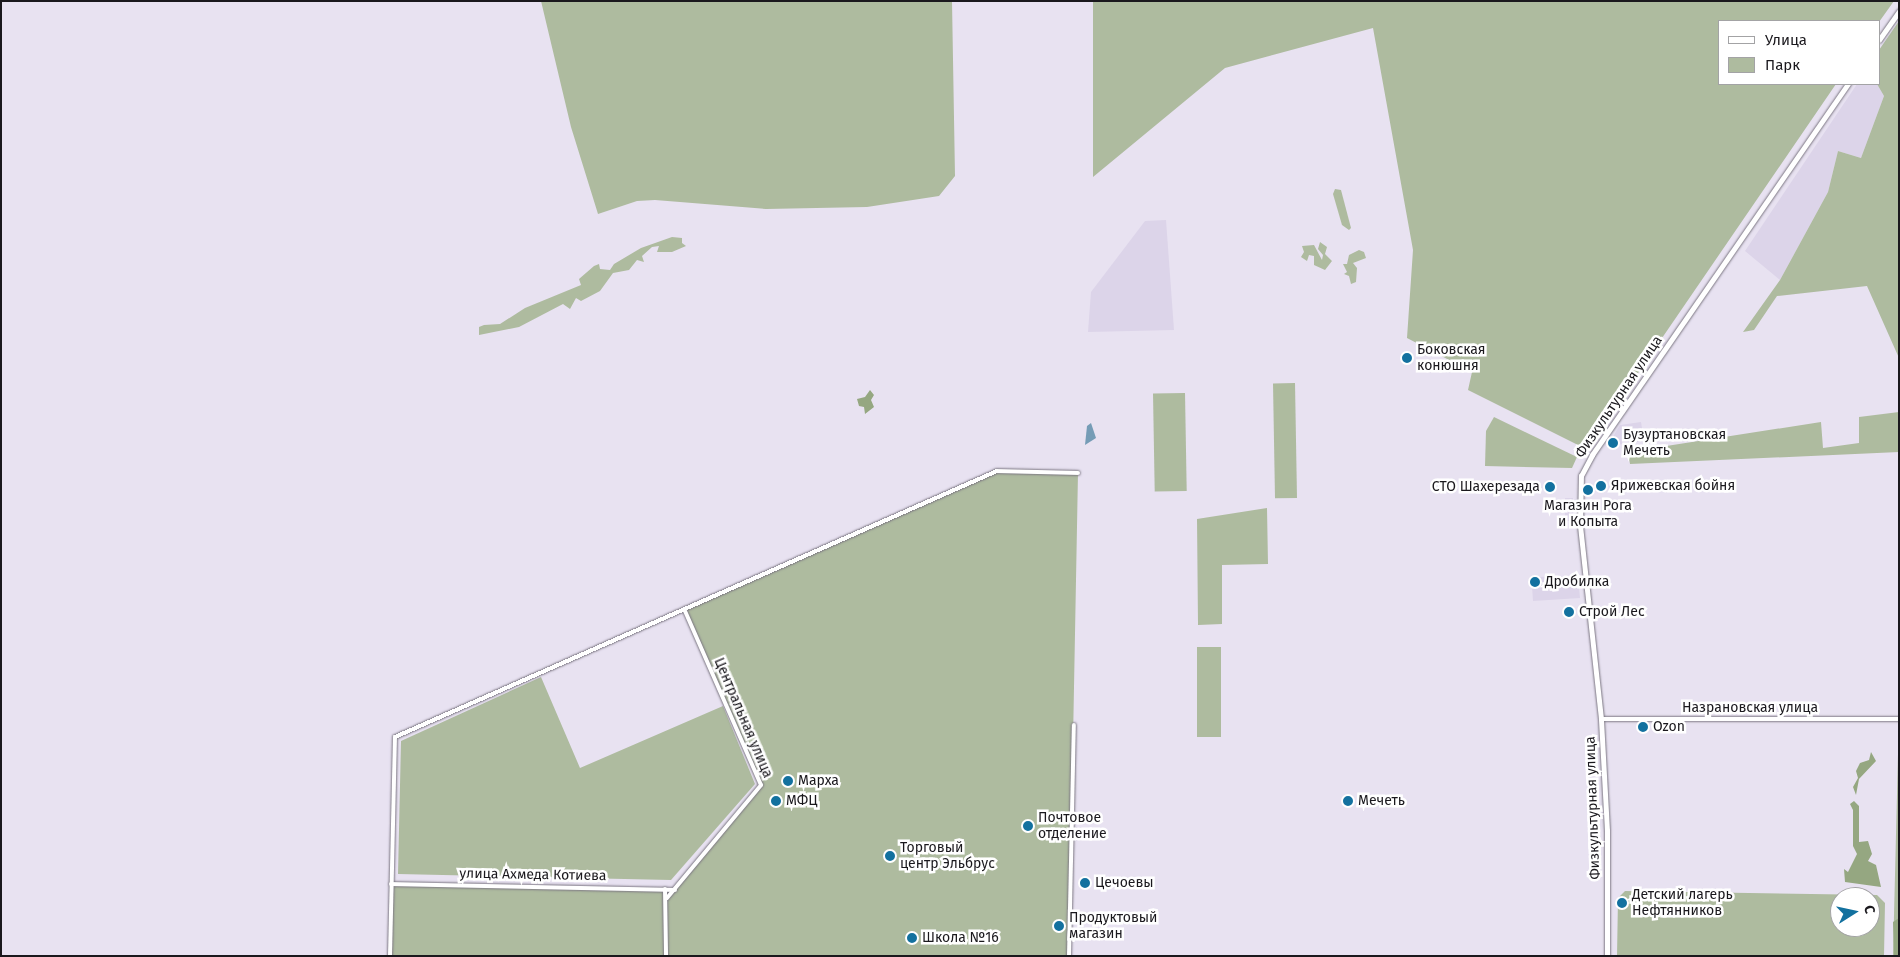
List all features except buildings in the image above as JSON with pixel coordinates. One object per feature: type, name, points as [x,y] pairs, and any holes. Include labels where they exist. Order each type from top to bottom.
[{"type":"main road","points":[[1880,39],[1899,11]]},
{"type":"main road","name":"Физкультурная улица","points":[[1607,956],[1607,831],[1601,719],[1580,526],[1581,476],[1592,455],[1847,85]]},
{"type":"street","points":[[390,956],[395,737],[997,471],[1078,473]]},
{"type":"street","name":"Центральная улица","points":[[667,898],[761,786],[684,609]]},
{"type":"street","name":"Назрановская улица","points":[[1601,719],[1899,719]]},
{"type":"street","points":[[1069,956],[1074,725]]},
{"type":"street","name":"улица Ахмеда Котиева","points":[[391,884],[675,890]]},
{"type":"street","points":[[665,889],[667,898],[666,956]]},
{"type":"shaded area","points":[[1856,85],[1878,85],[1884,96],[1861,158],[1838,151],[1828,192],[1780,280],[1745,251]]},
{"type":"shaded area","points":[[1166,220],[1174,330],[1088,332],[1091,292],[1145,221]]},
{"type":"shaded area","points":[[1641,422],[1644,441],[1616,445],[1616,441],[1611,440],[1620,425]]},
{"type":"shaded area","points":[[1565,498],[1573,498],[1573,521],[1565,521]]},
{"type":"shaded area","points":[[1578,576],[1580,598],[1533,601],[1532,586],[1537,586],[1537,577]]},
{"type":"green space","points":[[541,1],[952,1],[955,176],[939,196],[867,207],[766,209],[655,200],[637,201],[598,214],[571,127]]},
{"type":"green space","points":[[1093,1],[1894,1],[1880,21],[1718,20],[1718,85],[1835,85],[1586,449],[1468,390],[1472,372],[1407,338],[1413,250],[1373,28],[1225,68],[1093,177]]},
{"type":"green space","points":[[1899,21],[1899,358],[1867,286],[1777,296],[1754,330],[1743,332],[1780,280],[1828,192],[1838,151],[1861,158],[1884,96],[1878,85],[1880,85],[1880,49]]},
{"type":"green space","points":[[1335,189],[1341,190],[1351,228],[1349,230],[1342,225],[1333,194]]},
{"type":"green space","points":[[672,237],[682,238],[682,243],[686,246],[672,252],[657,252],[659,246],[652,247],[642,256],[644,262],[637,260],[629,270],[613,273],[600,291],[581,301],[576,298],[570,309],[563,304],[519,327],[479,335],[479,327],[500,324],[525,308],[581,285],[579,279],[594,266],[599,264],[600,269],[610,270],[614,264],[641,248]]},
{"type":"green space","points":[[1320,242],[1327,247],[1325,254],[1332,261],[1325,270],[1314,265],[1314,256],[1309,255],[1307,261],[1301,257],[1304,252],[1302,246],[1314,245],[1322,260],[1323,255],[1318,249]]},
{"type":"green space","points":[[1359,250],[1364,252],[1366,258],[1353,263],[1357,268],[1356,282],[1351,284],[1349,276],[1344,274],[1347,272],[1343,264],[1347,264],[1349,255]]},
{"type":"green space","points":[[1273,383],[1295,383],[1297,498],[1275,498]]},
{"type":"green space","points":[[870,390],[874,395],[871,400],[874,407],[865,414],[864,407],[859,406],[857,399],[865,397]]},
{"type":"green space","points":[[1185,393],[1187,491],[1155,492],[1153,394]]},
{"type":"green space","points":[[1899,412],[1899,452],[1630,464],[1628,452],[1821,422],[1823,448],[1859,443],[1859,417]]},
{"type":"green space","points":[[1494,417],[1577,457],[1572,468],[1485,466],[1486,431]]},
{"type":"green space","points":[[997,471],[1078,473],[1069,956],[390,956],[391,884],[675,890],[761,785],[684,609]]},
{"type":"green space","points":[[1267,508],[1268,564],[1222,565],[1222,624],[1198,625],[1197,519]]},
{"type":"green space","points":[[1197,647],[1221,647],[1221,737],[1197,737]]},
{"type":"green space","points":[[541,677],[580,768],[723,706],[755,784],[671,880],[398,874],[401,741]]},
{"type":"green space","points":[[1899,751],[1898,956],[1893,956],[1898,754]]},
{"type":"green space","points":[[1871,752],[1876,761],[1859,779],[1856,795],[1853,787],[1858,778],[1856,771],[1860,763],[1869,760]]},
{"type":"green space","points":[[1854,801],[1859,806],[1859,842],[1868,841],[1872,854],[1868,861],[1876,865],[1881,887],[1845,882],[1844,869],[1848,872],[1857,854],[1853,846],[1853,810],[1850,804]]},
{"type":"green space","points":[[1625,891],[1830,894],[1830,937],[1880,937],[1880,898],[1885,903],[1884,956],[1617,956],[1618,898]]},
{"type":"green space","points":[[1899,918],[1899,956],[1894,956],[1893,922]]},
{"type":"water","points":[[1091,423],[1096,438],[1085,445],[1087,426]]},
{"type":"place","name":"Боковская конюшня","points":[[1407,358]]},
{"type":"place","name":"Бузуртановская Мечеть","points":[[1613,443]]},
{"type":"place","name":"Ярижевская бойня","points":[[1601,486]]},
{"type":"place","name":"СТО Шахерезада","points":[[1550,487]]},
{"type":"place","name":"Магазин Рога и Копыта","points":[[1588,490]]},
{"type":"place","name":"Дробилка","points":[[1535,582]]},
{"type":"place","name":"Строй Лес","points":[[1569,612]]},
{"type":"place","name":"Ozon","points":[[1643,727]]},
{"type":"place","name":"Марха","points":[[788,781]]},
{"type":"place","name":"МФЦ","points":[[776,801]]},
{"type":"place","name":"Мечеть","points":[[1348,801]]},
{"type":"place","name":"Почтовое отделение","points":[[1028,826]]},
{"type":"place","name":"Торговый центр Эльбрус","points":[[890,856]]},
{"type":"place","name":"Цечоевы","points":[[1085,883]]},
{"type":"place","name":"Детский лагерь Нефтянников","points":[[1622,903]]},
{"type":"place","name":"Продуктовый магазин","points":[[1059,926]]},
{"type":"place","name":"Школа №16","points":[[912,938]]}]
